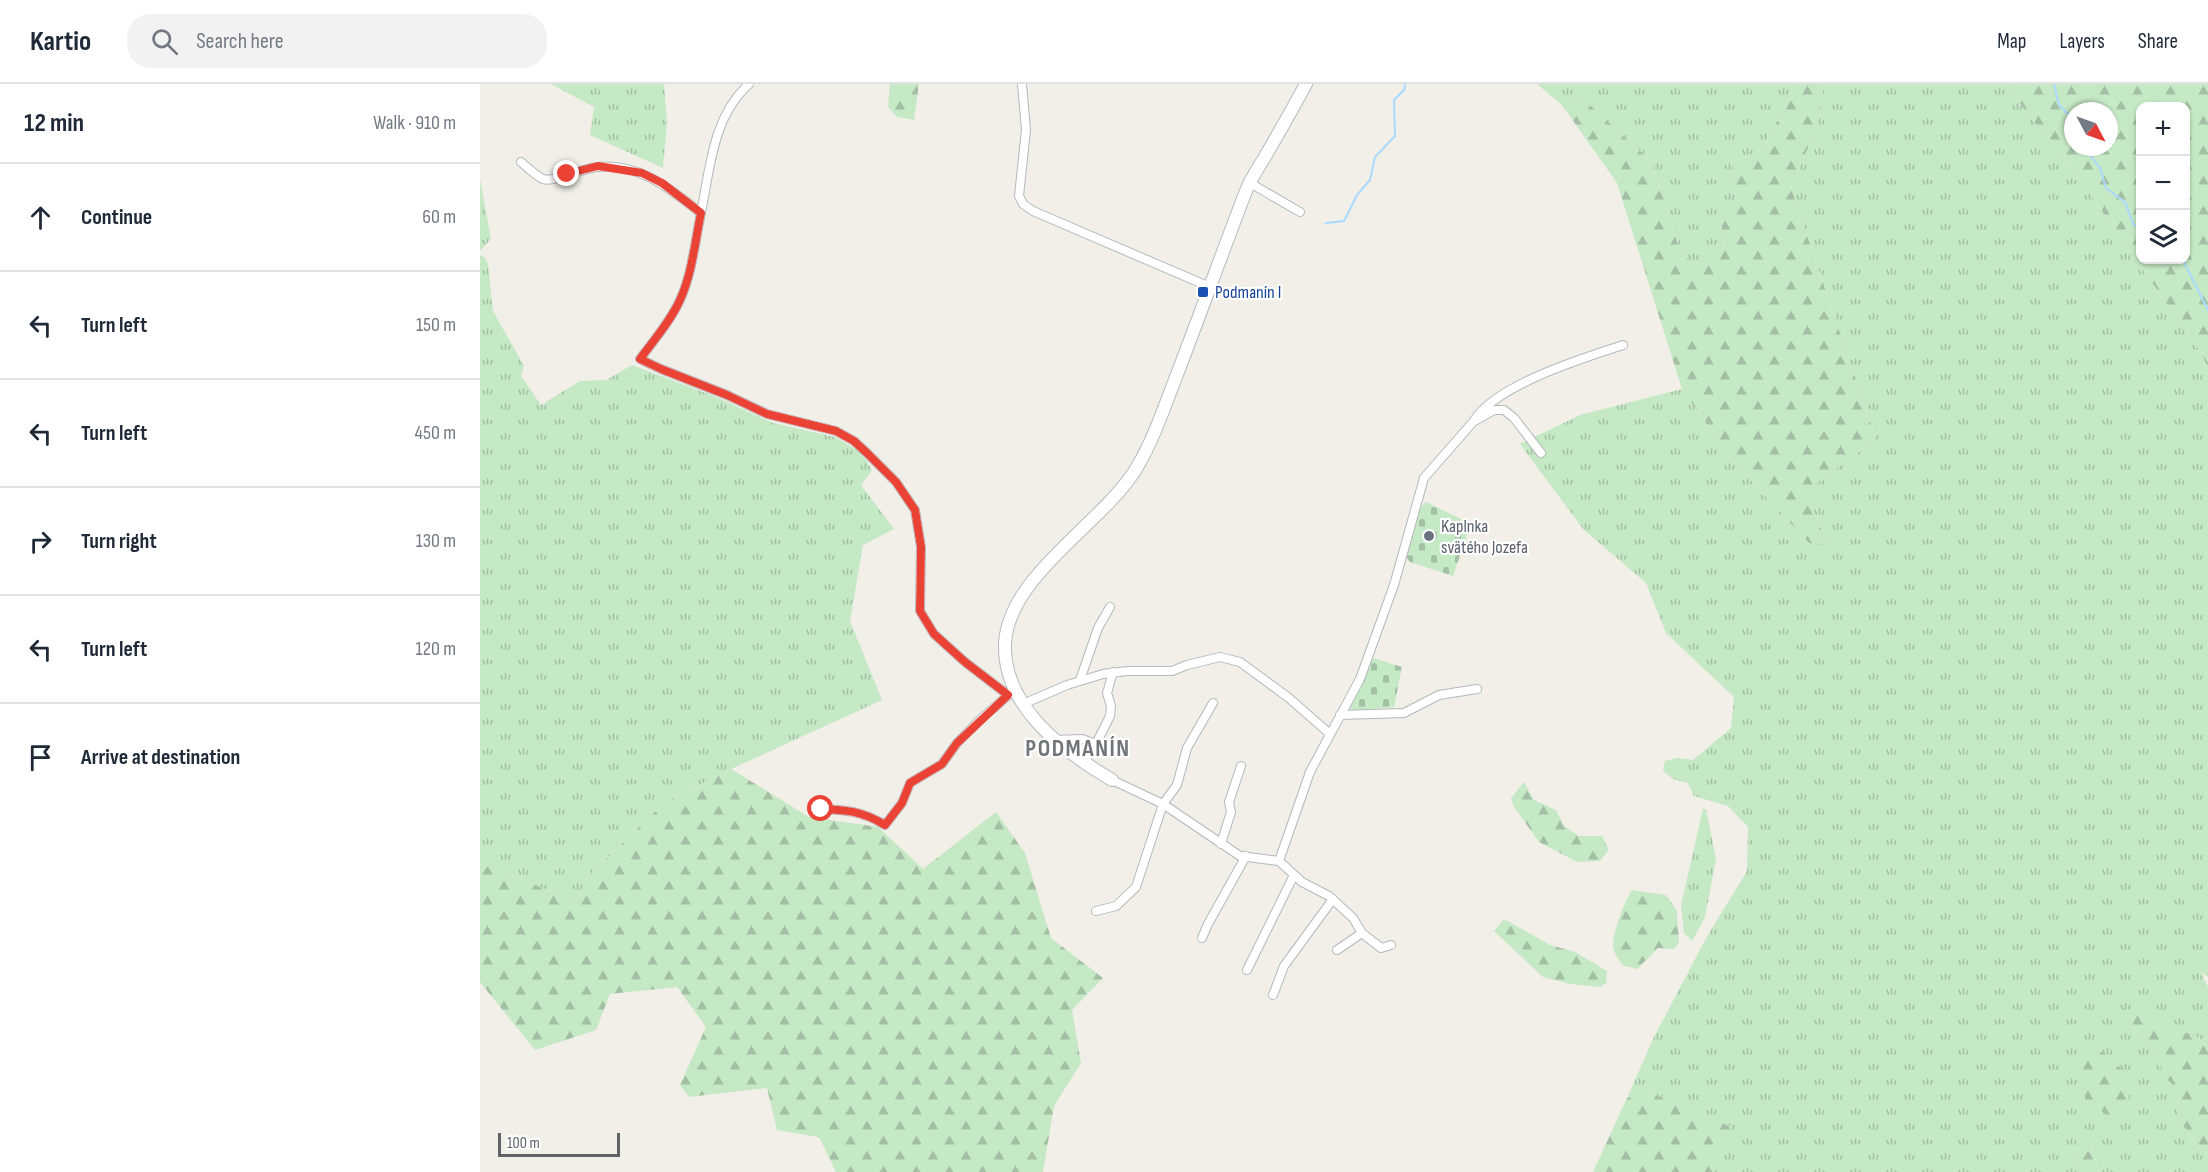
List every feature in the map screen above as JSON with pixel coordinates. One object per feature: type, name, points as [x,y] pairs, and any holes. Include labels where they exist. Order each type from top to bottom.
[{"type":"street","points":[[749,84],[738,94],[720,124],[687,280],[680,300],[670,318],[640,359],[767,414],[836,431],[854,441],[896,482],[915,510],[921,547],[920,611],[934,634],[972,668],[1011,693],[1054,740],[1083,763],[1112,780],[1163,804],[1240,856],[1279,861],[1302,882],[1333,899],[1353,918],[1362,933],[1381,948],[1391,945]]},
{"type":"street","points":[[1022,84],[1026,130],[1019,196],[1023,204],[1033,211],[1210,287]]},
{"type":"street","points":[[1011,693],[1005,646],[1010,618],[1033,580],[1114,497],[1136,468],[1165,404],[1250,183],[1306,84]]},
{"type":"street","points":[[521,162],[544,180],[555,180],[567,174],[598,166],[642,173],[662,183],[701,213]]},
{"type":"street","points":[[1250,183],[1300,212]]},
{"type":"street","points":[[1279,861],[1310,772],[1360,679],[1394,585],[1424,478],[1480,411],[1510,391],[1553,370],[1623,345]]},
{"type":"street","points":[[1473,422],[1494,410],[1504,410],[1514,418],[1541,453]]},
{"type":"street","points":[[1080,680],[1098,628],[1110,607]]},
{"type":"street","points":[[1023,705],[1038,696],[1080,680],[1113,672],[1172,671],[1220,657],[1240,662],[1289,698],[1330,734]]},
{"type":"street","points":[[1083,763],[1096,744],[1110,716],[1111,706],[1107,693],[1113,672]]},
{"type":"street","points":[[1340,715],[1404,714],[1439,695],[1477,690]]},
{"type":"street","points":[[821,809],[846,810],[868,815],[885,825],[902,803],[910,783],[942,764],[957,743],[1011,693]]},
{"type":"street","points":[[1096,910],[1116,906],[1136,887],[1163,804],[1177,785],[1187,748],[1213,703]]},
{"type":"street","points":[[1054,740],[1082,739],[1096,744]]},
{"type":"street","points":[[1221,844],[1231,812],[1229,802],[1241,766]]},
{"type":"street","points":[[1202,938],[1246,856]]},
{"type":"street","points":[[1247,970],[1294,875]]},
{"type":"street","points":[[1273,995],[1284,966],[1333,899]]},
{"type":"street","points":[[1337,950],[1362,933]]},
{"type":"green space","points":[[551,84],[664,84],[667,123],[663,168],[590,135],[594,107]]},
{"type":"green space","points":[[890,84],[919,84],[914,120],[897,117],[888,107]]},
{"type":"green space","points":[[1537,84],[1796,84],[1763,149],[1733,163],[1736,204],[1721,213],[1723,251],[1694,266],[1678,245],[1652,162],[1581,97],[1562,105]]},
{"type":"green space","points":[[1796,84],[1824,84],[1818,124],[1791,188],[1876,439],[1806,491],[1827,544],[1809,543],[1734,462],[1682,389],[1617,183],[1562,105],[1581,97],[1652,162],[1678,245],[1694,266],[1723,250],[1721,213],[1736,203],[1733,163],[1763,149]]},
{"type":"green space","points":[[1824,84],[2013,84],[2014,96],[2079,178],[2136,260],[2136,264],[2139,264],[2202,354],[2208,368],[2208,977],[2201,972],[2208,987],[2208,1047],[2198,1037],[2133,1028],[2159,1053],[2164,1075],[2178,1090],[2179,1119],[2199,1149],[2208,1147],[2208,1172],[2099,1172],[2090,1140],[2075,1151],[2076,1172],[1712,1172],[1730,1127],[1648,1092],[1627,1098],[1653,1039],[1705,940],[1747,871],[1748,827],[1728,806],[1694,796],[1688,783],[1673,779],[1663,771],[1665,761],[1677,758],[1693,760],[1731,728],[1734,697],[1666,633],[1646,583],[1583,529],[1520,444],[1580,415],[1682,389],[1734,462],[1809,543],[1827,544],[1806,491],[1876,439],[1791,188],[1818,124]]},
{"type":"green space","points":[[2013,84],[2208,84],[2208,368],[2202,354],[2139,264],[2190,264],[2190,102],[2136,102],[2136,260],[2079,178],[2014,96]]},
{"type":"green space","points":[[480,179],[491,239],[480,251]]},
{"type":"green space","points":[[480,255],[488,264],[493,311],[524,366],[521,376],[541,405],[580,381],[606,380],[632,365],[716,397],[773,423],[835,437],[862,453],[872,470],[861,485],[894,529],[863,545],[850,621],[882,700],[731,769],[664,803],[588,877],[576,901],[480,864]]},
{"type":"green space","points":[[1426,502],[1471,524],[1453,576],[1410,562],[1406,557],[1420,508]]},
{"type":"green space","points":[[1373,658],[1402,667],[1394,707],[1355,711],[1349,708]]},
{"type":"green space","points":[[731,769],[809,817],[878,827],[923,869],[996,812],[1025,853],[1051,938],[1103,978],[1072,1010],[1081,1063],[1054,1106],[1043,1172],[836,1172],[819,1137],[777,1130],[767,1088],[689,1097],[680,1085],[706,1027],[677,987],[610,994],[596,1030],[535,1050],[480,982],[480,864],[576,901],[588,877],[664,803]]},
{"type":"green space","points":[[1524,782],[1534,800],[1556,810],[1564,826],[1579,836],[1602,836],[1609,850],[1600,861],[1577,862],[1539,842],[1514,807],[1511,798]]},
{"type":"green space","points":[[1703,809],[1706,809],[1716,859],[1705,917],[1692,941],[1684,933],[1681,905]]},
{"type":"green space","points":[[1632,890],[1666,895],[1677,911],[1679,943],[1674,949],[1658,948],[1637,969],[1624,966],[1613,948],[1620,916]]},
{"type":"green space","points":[[1504,919],[1550,945],[1575,952],[1607,971],[1606,983],[1600,987],[1570,984],[1543,977],[1494,931]]},
{"type":"green space","points":[[2122,1008],[2198,1037],[2208,1047],[2208,1147],[2199,1149],[2179,1119],[2178,1090],[2163,1075],[2159,1053],[2119,1014]]},
{"type":"green space","points":[[2102,1052],[2119,1067],[2128,1079],[2129,1093],[2125,1116],[2114,1119],[2086,1101],[2080,1074],[2087,1055]]},
{"type":"green space","points":[[1648,1092],[1731,1127],[1712,1172],[1593,1172],[1627,1098]]},
{"type":"green space","points":[[2079,1129],[2090,1140],[2099,1172],[2076,1172],[2075,1151]]},
{"type":"waterway","points":[[1326,223],[1344,221],[1357,195],[1370,180],[1375,157],[1395,136],[1394,100],[1404,90],[1405,84]]},
{"type":"waterway","points":[[2054,84],[2059,105],[2064,110]]},
{"type":"waterway","points":[[2091,156],[2100,168],[2106,188],[2125,202],[2133,224],[2136,226]]},
{"type":"waterway","points":[[2185,264],[2208,310]]},
{"type":"place","name":"Podmanín I","points":[[1203,292]]},
{"type":"place","name":"Kaplnka svätého Jozefa","points":[[1429,536]]},
{"type":"district","name":"PODMANÍN","points":[[1078,748]]},
{"type":"route","points":[[567,174],[598,166],[642,173],[662,183],[701,213],[687,280],[680,300],[670,318],[640,359],[767,414],[836,431],[854,441],[896,482],[915,510],[921,547],[920,611],[934,634],[994,686],[1008,695],[957,743],[942,764],[910,783],[902,803],[885,825],[868,815],[846,810],[821,809]]}]
